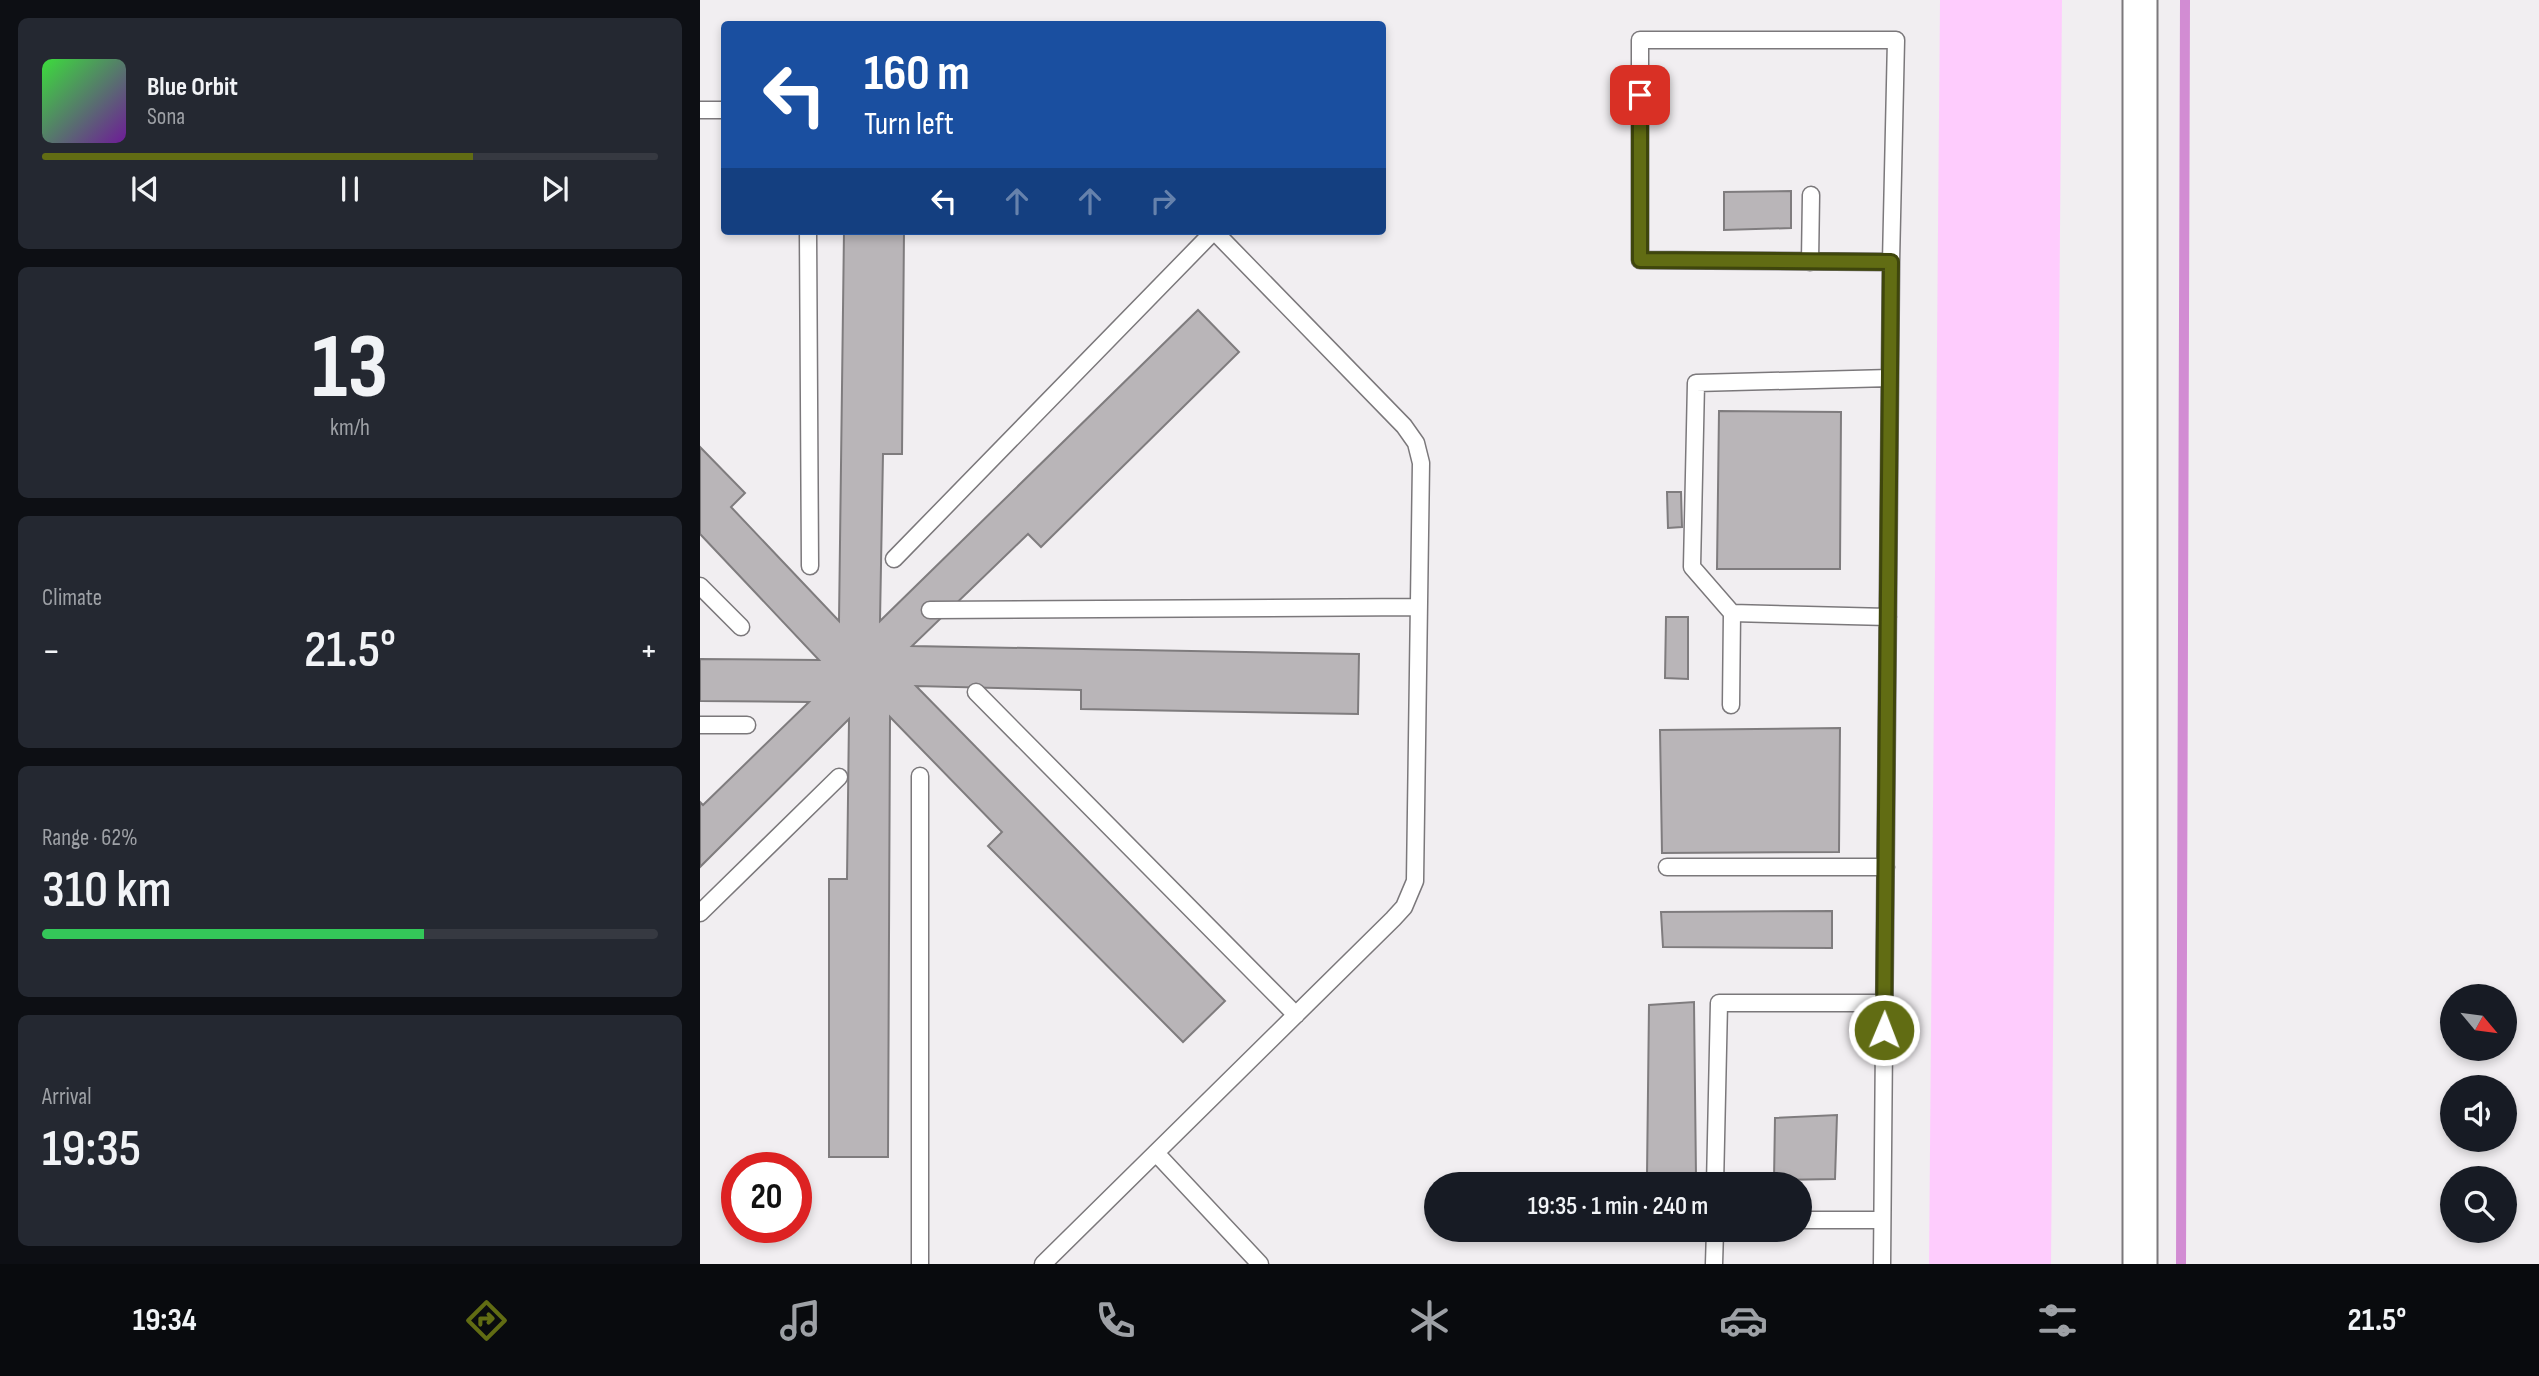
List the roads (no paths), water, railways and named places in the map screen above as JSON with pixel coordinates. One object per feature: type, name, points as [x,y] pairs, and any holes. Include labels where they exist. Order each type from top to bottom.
[{"type":"street","points":[[2140,0],[2140,1264]]},
{"type":"lane","points":[[1882,1264],[1891,262],[1896,40],[1640,40],[1640,260],[1891,262]]},
{"type":"lane","points":[[700,110],[721,110]]},
{"type":"lane","points":[[1810,262],[1811,195]]},
{"type":"lane","points":[[808,235],[810,566]]},
{"type":"lane","points":[[894,559],[1210,235]]},
{"type":"lane","points":[[1043,1264],[1393,919],[1411,895],[1416,866],[1421,463],[1416,443],[1404,426],[1218,235]]},
{"type":"lane","points":[[1731,705],[1732,613],[1692,567],[1696,383],[1890,378]]},
{"type":"lane","points":[[700,586],[741,627]]},
{"type":"lane","points":[[930,610],[1419,607]]},
{"type":"lane","points":[[1732,613],[1888,617]]},
{"type":"lane","points":[[976,692],[1296,1015]]},
{"type":"lane","points":[[700,725],[747,725]]},
{"type":"lane","points":[[920,776],[920,1264]]},
{"type":"lane","points":[[700,913],[839,777]]},
{"type":"lane","points":[[1667,867],[1886,867]]},
{"type":"lane","points":[[1716,1172],[1719,1003],[1884,1003]]},
{"type":"lane","points":[[1156,1153],[1261,1264]]},
{"type":"lane","points":[[1812,1220],[1882,1220]]},
{"type":"lane","points":[[1714,1264],[1715,1242]]},
{"type":"waterway","points":[[2181,1264],[2185,0]]}]
